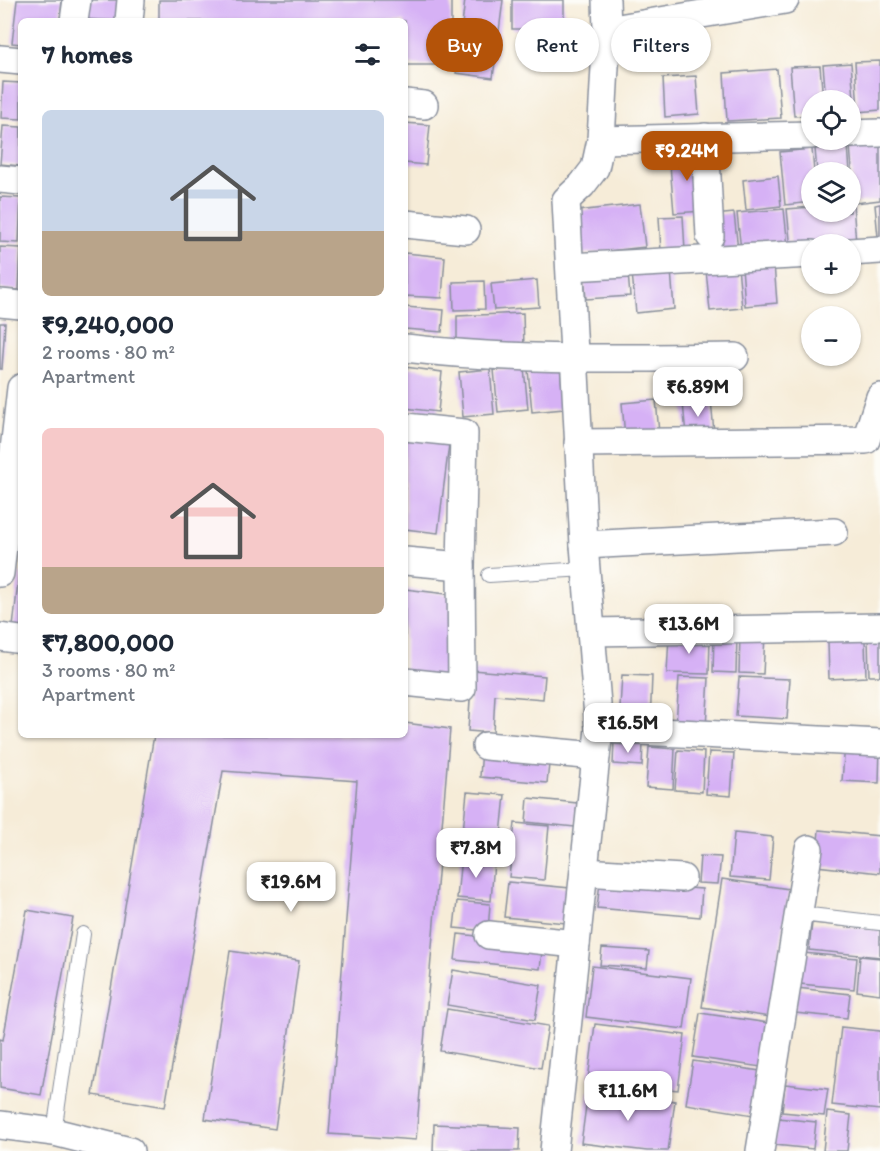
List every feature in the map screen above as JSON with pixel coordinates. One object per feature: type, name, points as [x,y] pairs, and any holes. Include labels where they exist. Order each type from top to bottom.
[{"type":"street","points":[[74,18],[77,0]]},
{"type":"street","points":[[129,18],[131,0]]},
{"type":"street","points":[[554,1151],[599,729],[584,557],[566,200],[595,168],[601,140],[607,30],[606,0]]},
{"type":"street","points":[[607,30],[784,0]]},
{"type":"street","points":[[0,59],[18,61]]},
{"type":"street","points":[[861,134],[880,133]]},
{"type":"street","points":[[601,140],[801,135]]},
{"type":"street","points":[[705,137],[710,236]]},
{"type":"street","points":[[0,179],[18,180]]},
{"type":"street","points":[[408,224],[466,230]]},
{"type":"street","points":[[861,251],[880,250]]},
{"type":"street","points":[[570,267],[801,255]]},
{"type":"street","points":[[0,303],[18,305]]},
{"type":"street","points":[[408,348],[574,359],[735,357]]},
{"type":"street","points":[[0,386],[18,388]]},
{"type":"street","points":[[578,443],[866,440],[880,397]]},
{"type":"street","points":[[0,573],[9,514],[18,420]]},
{"type":"street","points":[[408,427],[464,433],[461,566],[462,688],[408,682]]},
{"type":"street","points":[[584,557],[834,532]]},
{"type":"street","points":[[408,561],[461,566]]},
{"type":"street","points":[[591,632],[880,627]]},
{"type":"street","points":[[0,638],[18,640]]},
{"type":"street","points":[[599,729],[880,742]]},
{"type":"street","points":[[486,746],[596,756]]},
{"type":"street","points":[[760,1151],[809,849]]},
{"type":"street","points":[[584,872],[682,878]]},
{"type":"street","points":[[489,935],[576,945]]},
{"type":"street","points":[[0,1125],[54,1132],[130,1151]]},
{"type":"lane","points":[[489,575],[584,557]]},
{"type":"lane","points":[[810,915],[880,923]]},
{"type":"lane","points":[[54,1132],[83,934]]},
{"type":"building","points":[[17,0],[62,0],[60,18],[18,18],[18,44],[12,43]]},
{"type":"building","points":[[83,0],[125,0],[122,18],[81,18]]},
{"type":"building","points":[[159,0],[451,0],[451,18],[426,18],[426,65],[408,65],[408,18],[159,18]]},
{"type":"building","points":[[465,0],[503,0],[501,18],[463,18]]},
{"type":"building","points":[[512,0],[564,0],[564,18],[515,18],[515,29],[512,29]]},
{"type":"building","points":[[880,61],[880,110],[861,112],[861,90],[857,90],[855,62]]},
{"type":"building","points":[[851,63],[853,90],[825,90],[823,65]]},
{"type":"building","points":[[820,66],[822,90],[801,90],[801,116],[794,116],[790,67]]},
{"type":"building","points":[[777,69],[781,118],[727,121],[724,73]]},
{"type":"building","points":[[456,72],[494,72],[493,78]]},
{"type":"building","points":[[696,76],[699,114],[665,117],[663,78]]},
{"type":"building","points":[[3,82],[18,83],[18,119],[1,118]]},
{"type":"building","points":[[408,123],[430,125],[426,165],[408,163]]},
{"type":"building","points":[[3,126],[18,127],[18,166],[0,164]]},
{"type":"building","points":[[880,143],[880,200],[861,202],[861,162],[851,162],[850,150],[861,150],[861,145]]},
{"type":"building","points":[[812,150],[813,162],[801,162],[801,203],[785,205],[780,152]]},
{"type":"building","points":[[815,150],[848,150],[849,162],[816,162]]},
{"type":"building","points":[[700,151],[704,211],[674,213],[669,153]]},
{"type":"building","points":[[778,176],[781,206],[746,210],[743,180]]},
{"type":"building","points":[[0,197],[18,198],[18,243],[0,242]]},
{"type":"building","points":[[640,204],[645,247],[582,254],[577,211]]},
{"type":"building","points":[[880,204],[880,237],[878,237],[875,205]]},
{"type":"building","points":[[801,208],[801,222],[854,222],[855,234],[801,234],[801,247],[791,250],[787,209]]},
{"type":"building","points":[[784,209],[788,247],[741,251],[737,213]]},
{"type":"building","points":[[734,213],[738,250],[718,252],[714,215]]},
{"type":"building","points":[[683,216],[685,251],[661,252],[659,217]]},
{"type":"building","points":[[0,247],[18,248],[18,290],[0,289]]},
{"type":"building","points":[[408,253],[445,257],[442,298],[408,296]]},
{"type":"building","points":[[774,264],[777,303],[745,306],[742,267]]},
{"type":"building","points":[[738,267],[742,308],[710,311],[706,270]]},
{"type":"building","points":[[671,270],[674,309],[636,313],[632,273]]},
{"type":"building","points":[[628,273],[630,296],[586,299],[584,276]]},
{"type":"building","points":[[537,280],[539,307],[494,310],[491,284]]},
{"type":"building","points":[[484,281],[485,309],[454,310],[453,282]]},
{"type":"building","points":[[408,307],[444,310],[442,332],[408,329]]},
{"type":"building","points":[[523,313],[524,348],[457,350],[457,316]]},
{"type":"building","points":[[0,323],[5,323],[2,369],[0,369]]},
{"type":"building","points":[[408,367],[442,372],[438,412],[408,408]]},
{"type":"building","points":[[560,367],[564,409],[532,412],[528,370]]},
{"type":"building","points":[[524,368],[528,409],[498,412],[494,370]]},
{"type":"building","points":[[490,369],[494,414],[463,417],[459,372]]},
{"type":"building","points":[[656,400],[659,433],[625,437],[622,403]]},
{"type":"building","points":[[711,400],[714,432],[686,435],[683,403]]},
{"type":"building","points":[[408,438],[449,444],[438,533],[408,529]]},
{"type":"building","points":[[18,582],[18,628],[13,627]]},
{"type":"building","points":[[408,589],[455,595],[456,680],[408,673]]},
{"type":"building","points":[[740,634],[765,635],[763,674],[739,673]]},
{"type":"building","points":[[669,636],[710,637],[709,674],[667,673]]},
{"type":"building","points":[[714,636],[737,636],[736,673],[713,672]]},
{"type":"building","points":[[880,637],[880,676],[869,676],[868,638]]},
{"type":"building","points":[[865,639],[866,677],[829,679],[828,641]]},
{"type":"building","points":[[472,670],[545,676],[543,699],[495,695],[493,733],[468,731]]},
{"type":"building","points":[[622,675],[652,676],[650,725],[619,724]]},
{"type":"building","points":[[679,677],[709,678],[706,727],[676,726]]},
{"type":"building","points":[[739,677],[790,679],[787,719],[736,716]]},
{"type":"building","points":[[408,723],[450,729],[416,1140],[329,1134],[357,781],[223,771],[165,1107],[93,1095],[153,738],[408,738]]},
{"type":"building","points":[[614,741],[643,743],[642,766],[613,764]]},
{"type":"building","points":[[845,744],[880,746],[879,783],[842,781]]},
{"type":"building","points":[[649,747],[675,749],[673,789],[646,787]]},
{"type":"building","points":[[482,748],[550,755],[547,783],[480,777]]},
{"type":"building","points":[[678,750],[704,752],[702,792],[675,790]]},
{"type":"building","points":[[709,752],[734,753],[731,796],[706,794]]},
{"type":"building","points":[[467,792],[505,795],[499,855],[461,851]]},
{"type":"building","points":[[528,798],[577,803],[575,827],[526,822]]},
{"type":"building","points":[[515,823],[549,826],[544,880],[509,877]]},
{"type":"building","points":[[819,830],[880,836],[880,873],[816,866]]},
{"type":"building","points":[[734,833],[773,837],[769,880],[730,877]]},
{"type":"building","points":[[700,856],[721,857],[718,884],[698,883]]},
{"type":"building","points":[[461,857],[494,861],[491,901],[457,898]]},
{"type":"building","points":[[722,879],[789,889],[770,1017],[702,1007]]},
{"type":"building","points":[[508,882],[570,888],[566,923],[504,917]]},
{"type":"building","points":[[600,882],[702,889],[700,917],[597,908]]},
{"type":"building","points":[[457,901],[490,904],[488,931],[454,928]]},
{"type":"building","points":[[27,910],[73,918],[41,1095],[0,1088],[0,1039],[3,1040]]},
{"type":"building","points":[[812,923],[880,930],[880,957],[809,950]]},
{"type":"building","points":[[458,934],[543,943],[540,969],[455,960]]},
{"type":"building","points":[[602,948],[649,951],[647,968],[600,965]]},
{"type":"building","points":[[230,951],[299,961],[275,1129],[205,1119]]},
{"type":"building","points":[[803,953],[857,958],[854,989],[800,984]]},
{"type":"building","points":[[860,956],[880,958],[880,994],[857,991]]},
{"type":"building","points":[[592,966],[691,978],[684,1029],[586,1017]]},
{"type":"building","points":[[453,970],[541,985],[535,1020],[447,1005]]},
{"type":"building","points":[[797,988],[850,994],[847,1018],[795,1013]]},
{"type":"building","points":[[447,1009],[548,1026],[541,1068],[440,1051]]},
{"type":"building","points":[[700,1013],[768,1023],[761,1067],[693,1057]]},
{"type":"building","points":[[595,1024],[685,1035],[678,1090],[588,1080]]},
{"type":"building","points":[[841,1027],[880,1031],[880,1110],[832,1105]]},
{"type":"building","points":[[693,1061],[760,1071],[753,1115],[686,1104]]},
{"type":"building","points":[[785,1084],[828,1089],[824,1116],[782,1112]]},
{"type":"building","points":[[588,1091],[675,1101],[668,1151],[647,1151],[581,1143]]},
{"type":"building","points":[[827,1112],[851,1115],[847,1151],[823,1151]]},
{"type":"building","points":[[778,1118],[816,1122],[813,1149],[775,1145]]},
{"type":"building","points":[[434,1124],[520,1128],[519,1151],[433,1151]]}]
